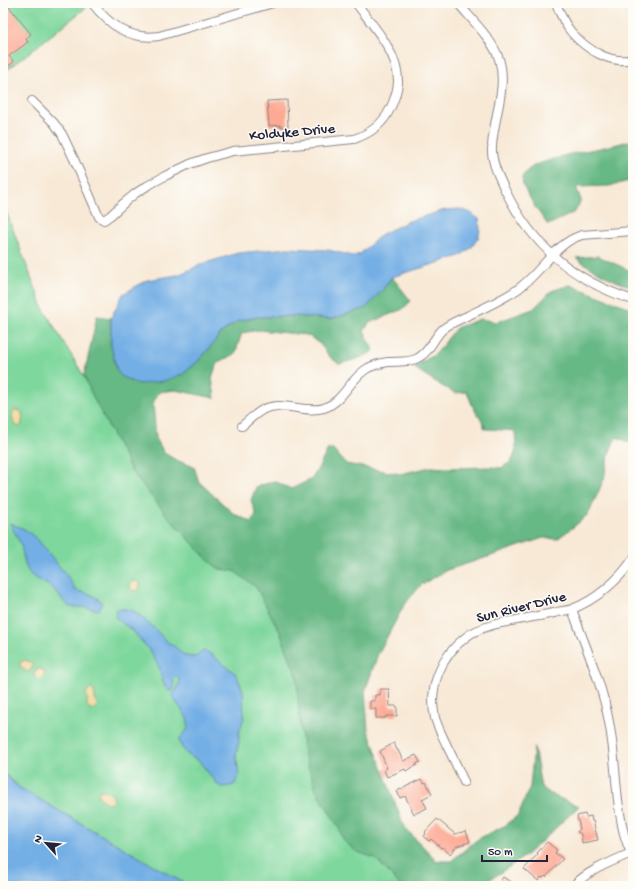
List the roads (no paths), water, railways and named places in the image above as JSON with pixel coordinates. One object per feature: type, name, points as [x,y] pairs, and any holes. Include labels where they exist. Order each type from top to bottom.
[{"type":"street","points":[[92,3],[102,15],[117,27],[138,37],[149,38],[273,3]]},
{"type":"street","name":"Koldyke Drive","points":[[32,101],[54,123],[62,134],[93,203],[104,220],[146,186],[190,164],[207,158],[233,151],[354,140],[369,133],[383,120],[392,103],[398,84],[397,70],[385,43],[356,3]]},
{"type":"street","points":[[458,3],[491,43],[500,61],[501,86],[493,135],[493,158],[495,167],[520,217],[552,255],[570,269],[608,291],[633,300]]},
{"type":"street","points":[[556,3],[562,19],[572,33],[586,46],[608,58],[623,61],[633,59]]},
{"type":"street","points":[[242,426],[256,414],[275,406],[285,406],[307,410],[322,408],[340,398],[356,377],[367,369],[381,363],[403,362],[419,358],[430,347],[435,338],[443,329],[512,293],[532,277],[552,255],[570,240],[582,235],[633,231]]},
{"type":"street","name":"Sun River Drive","points":[[464,782],[439,729],[434,708],[434,692],[437,676],[444,661],[454,647],[466,636],[486,626],[572,609],[599,594],[623,572],[633,559]]},
{"type":"street","points":[[572,609],[600,683],[606,707],[612,739],[621,823],[632,855],[585,875],[573,886]]},
{"type":"water","points":[[460,209],[471,213],[479,219],[480,230],[478,238],[472,247],[460,256],[392,277],[366,308],[331,319],[294,316],[258,317],[238,321],[221,333],[196,363],[183,374],[164,381],[140,384],[121,376],[117,371],[111,345],[111,318],[123,294],[147,280],[178,275],[202,264],[238,253],[288,248],[328,250],[353,256],[360,254],[382,234],[409,221],[445,210]]},
{"type":"water","points":[[10,523],[26,530],[38,540],[68,577],[75,590],[92,595],[102,602],[100,609],[70,607],[53,588],[32,576],[25,564],[21,545]]},
{"type":"water","points":[[117,609],[134,611],[155,629],[167,642],[173,645],[185,656],[195,657],[203,651],[208,652],[235,673],[243,691],[244,717],[239,734],[236,754],[239,775],[235,784],[223,787],[218,785],[199,761],[187,754],[181,746],[179,740],[187,730],[188,721],[172,696],[179,685],[179,677],[176,677],[173,680],[174,688],[172,691],[169,691],[165,687],[160,669],[150,651],[133,631],[117,619]]},
{"type":"water","points":[[3,773],[20,788],[189,886],[8,886],[3,882]]}]
